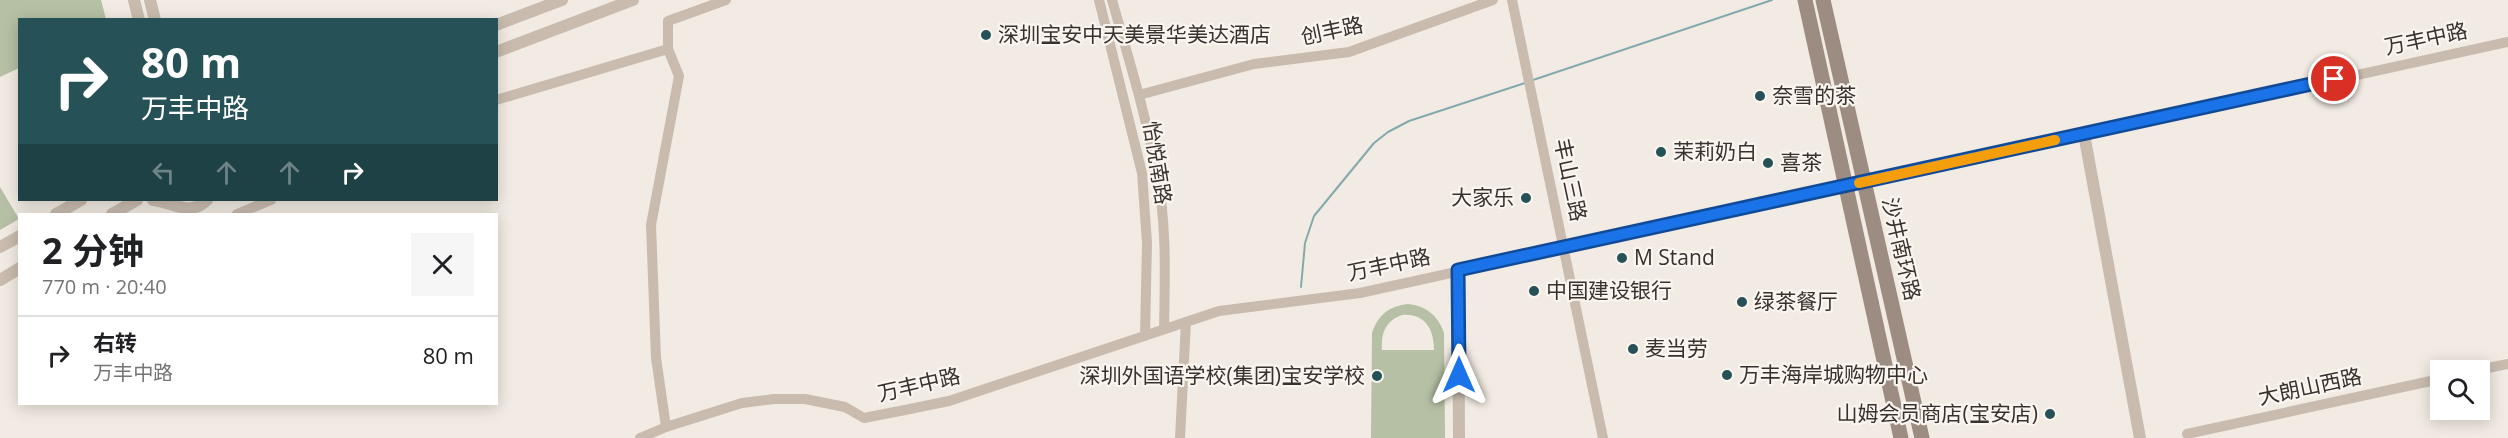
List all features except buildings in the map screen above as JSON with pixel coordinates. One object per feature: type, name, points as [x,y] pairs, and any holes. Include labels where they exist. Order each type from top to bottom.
[{"type":"main road","name":"沙井南环路","points":[[1805,0],[1901,438]]},
{"type":"main road","name":"沙井南环路","points":[[1823,0],[1922,438]]},
{"type":"street","points":[[134,0],[138,18]]},
{"type":"street","points":[[150,0],[154,18]]},
{"type":"street","points":[[498,24],[562,0]]},
{"type":"street","points":[[498,51],[633,0]]},
{"type":"street","points":[[666,427],[657,358],[651,225],[679,76],[668,49],[668,21],[726,0]]},
{"type":"street","name":"怡悦南路","points":[[1099,0],[1142,173],[1147,243],[1145,336]]},
{"type":"street","name":"怡悦南路","points":[[1112,0],[1139,95],[1157,171],[1165,251],[1164,329]]},
{"type":"street","name":"创丰路","points":[[1139,95],[1254,64],[1349,52],[1493,0]]},
{"type":"street","name":"丰山三路","points":[[1512,0],[1603,438]]},
{"type":"street","name":"万丰中路","points":[[640,438],[666,427],[742,403],[774,399],[805,399],[845,407],[864,418],[949,401],[1231,309],[1360,293],[2508,42]]},
{"type":"street","points":[[498,99],[668,49]]},
{"type":"street","points":[[2084,134],[2140,438]]},
{"type":"street","points":[[58,213],[79,201]]},
{"type":"street","points":[[114,213],[136,201]]},
{"type":"street","points":[[157,201],[188,208],[203,204]]},
{"type":"street","points":[[239,213],[269,201]]},
{"type":"street","points":[[0,247],[18,237]]},
{"type":"street","points":[[0,280],[18,269]]},
{"type":"street","points":[[1458,270],[1459,438]]},
{"type":"street","points":[[1180,438],[1186,322]]},
{"type":"street","points":[[2490,368],[2508,364]]},
{"type":"street","name":"大朗山西路","points":[[2187,434],[2430,381]]},
{"type":"green space","points":[[0,0],[101,0],[106,18],[18,18],[18,68],[0,77]]},
{"type":"green space","points":[[0,187],[18,220],[0,230]]},
{"type":"green space","points":[[1408,304],[1426,309],[1435,316],[1444,333],[1445,438],[1371,438],[1372,333],[1377,321],[1385,312]],"holes":[[[1402,315],[1410,315],[1427,324],[1434,342],[1434,350],[1382,350],[1383,333],[1388,324]]]},
{"type":"waterway","points":[[1533,80],[1772,0]]},
{"type":"waterway","points":[[1301,287],[1305,243],[1314,216],[1374,143],[1388,132],[1409,121],[1525,83]]},
{"type":"slow traffic","points":[[1859,183],[2055,140]]},
{"type":"place","name":"深圳宝安中天美景华美达酒店","points":[[986,35]]},
{"type":"place","name":"奈雪的茶","points":[[1760,96]]},
{"type":"place","name":"茉莉奶白","points":[[1661,152]]},
{"type":"place","name":"喜茶","points":[[1768,163]]},
{"type":"place","name":"大家乐","points":[[1526,198]]},
{"type":"place","name":"M Stand","points":[[1622,258]]},
{"type":"place","name":"中国建设银行","points":[[1534,291]]},
{"type":"place","name":"绿茶餐厅","points":[[1742,302]]},
{"type":"place","name":"麦当劳","points":[[1633,349]]},
{"type":"place","name":"万丰海岸城购物中心","points":[[1727,375]]},
{"type":"place","name":"深圳外国语学校(集团)宝安学校","points":[[1377,376]]},
{"type":"place","name":"山姆会员商店(宝安店)","points":[[2050,414]]},
{"type":"route","points":[[1459,375],[1458,270],[2334,79]]}]
